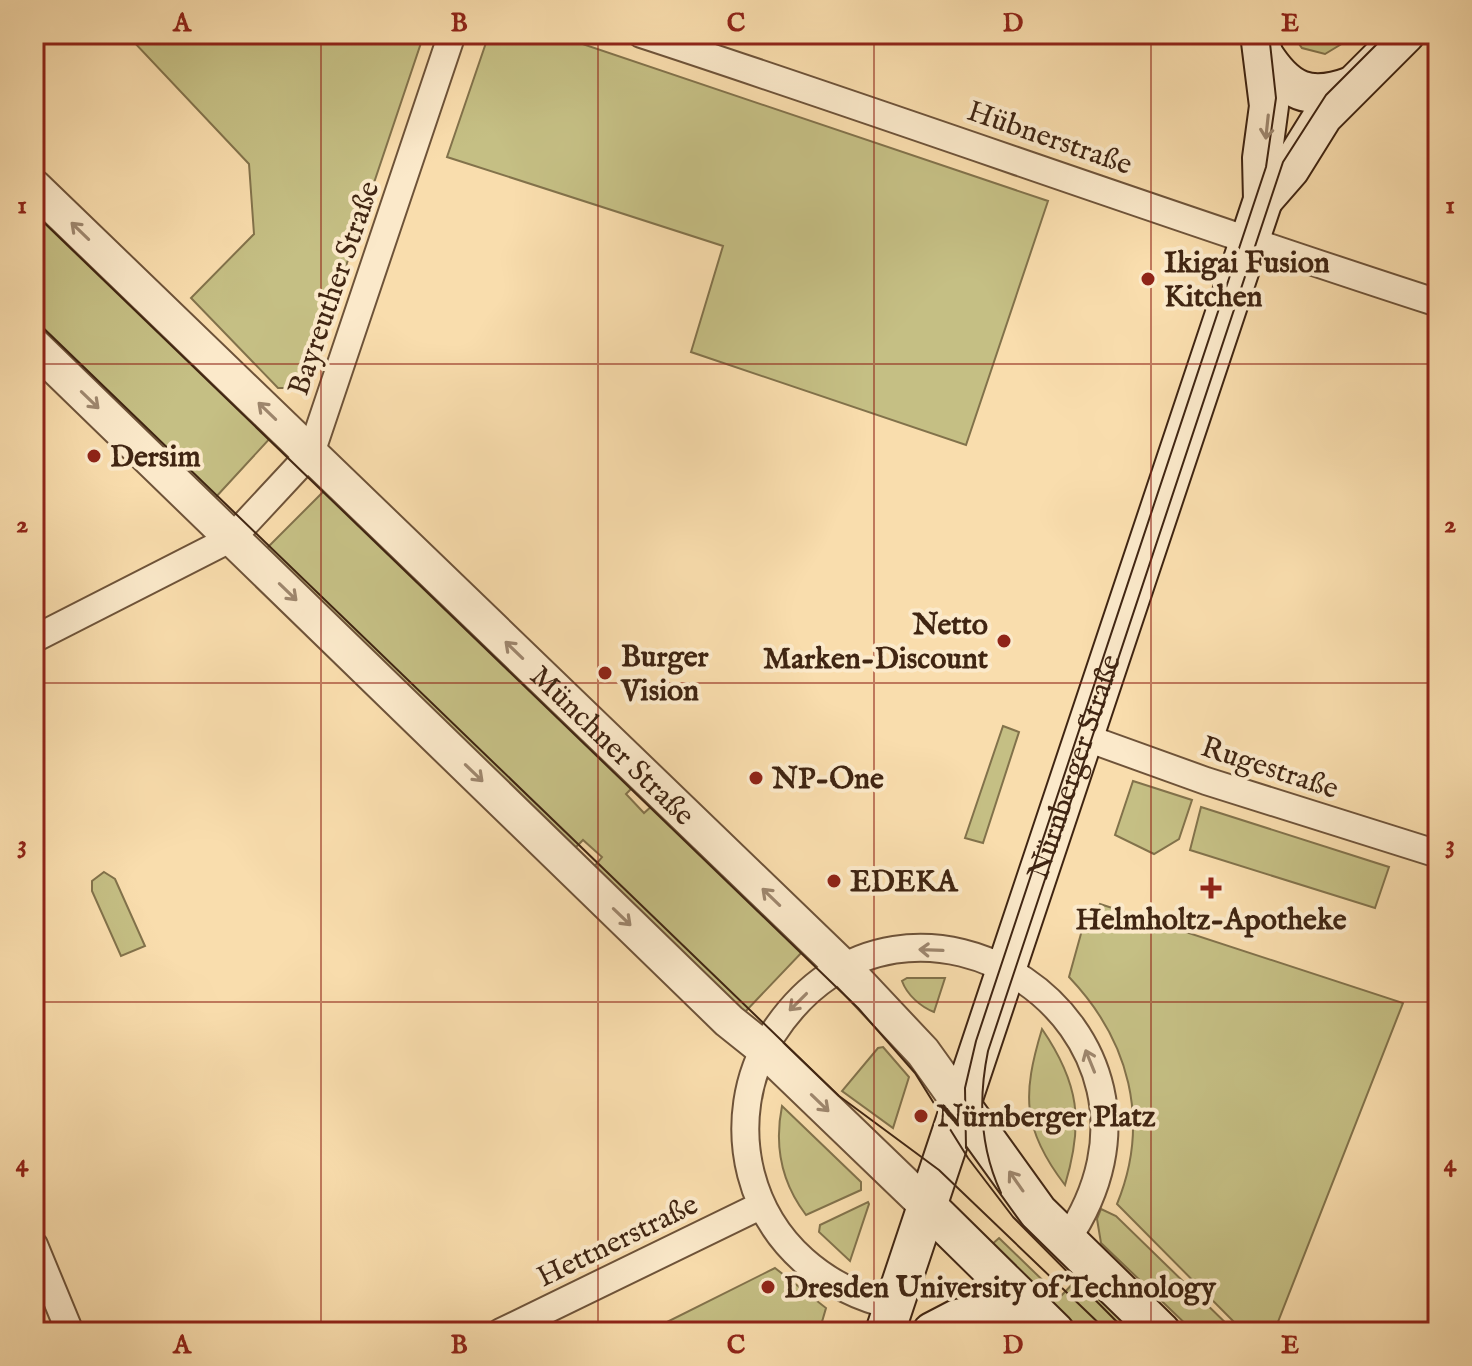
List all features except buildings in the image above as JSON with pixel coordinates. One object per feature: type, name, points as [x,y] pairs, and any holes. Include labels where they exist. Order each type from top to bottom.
[{"type":"main road","name":"Nürnberger Straße","points":[[1263,200],[1290,169],[1323,116],[1405,34]]},
{"type":"main road","name":"Nürnberger Straße","points":[[889,1319],[1263,200],[1262,158],[1269,106],[1262,44]]},
{"type":"main road","points":[[1262,44],[1275,74],[1300,92],[1326,95],[1352,86]]},
{"type":"main road","name":"Münchner Straße","points":[[961,1105],[1038,1212],[1161,1332]]},
{"type":"main road","points":[[927,1206],[1055,1332]]},
{"type":"main road","points":[[932,1332],[957,1319],[1026,1304]]},
{"type":"street","name":"Bayreuther Straße","points":[[232,538],[311,453],[452,34]]},
{"type":"street","name":"Hübnerstraße","points":[[641,34],[1094,186],[1248,242],[1438,303]]},
{"type":"street","name":"Münchner Straße","points":[[34,187],[844,968],[923,1052],[961,1105]]},
{"type":"street","points":[[34,346],[729,1021],[764,1049],[927,1206]]},
{"type":"street","points":[[34,639],[232,538]]},
{"type":"street","name":"Rugestraße","points":[[1084,737],[1206,781],[1438,854]]},
{"type":"street","points":[[889,1319],[816,1272],[783,1240],[762,1205],[748,1163],[745,1134],[750,1088],[764,1049],[799,1000],[844,968],[888,952],[921,949],[966,954],[1006,969],[1041,991],[1067,1019],[1088,1054],[1100,1091],[1104,1128],[1100,1170],[1087,1206],[1066,1241]]},
{"type":"street","name":"Hettnerstraße","points":[[501,1332],[762,1205]]},
{"type":"street","points":[[34,1245],[70,1332]]},
{"type":"shaded area","points":[[132,34],[424,34],[308,379],[294,388],[278,388],[191,298],[254,234],[249,164],[131,39]]},
{"type":"shaded area","points":[[489,34],[553,34],[1048,201],[966,445],[691,352],[723,246],[447,157]]},
{"type":"shaded area","points":[[1292,34],[1358,34],[1325,54],[1302,48]]},
{"type":"shaded area","points":[[34,205],[273,435],[215,498],[34,322]]},
{"type":"shaded area","points":[[328,487],[635,785],[626,794],[644,813],[654,804],[805,949],[744,1013],[594,867],[602,857],[583,840],[575,848],[266,549]]},
{"type":"shaded area","points":[[1003,726],[1019,732],[983,843],[965,838]]},
{"type":"shaded area","points":[[1133,781],[1192,800],[1179,839],[1154,854],[1115,835]]},
{"type":"shaded area","points":[[1201,807],[1389,867],[1375,908],[1190,850]]},
{"type":"shaded area","points":[[104,872],[115,879],[145,946],[121,956],[92,891],[92,881]]},
{"type":"shaded area","points":[[1100,904],[1403,1003],[1274,1332],[1249,1332],[1234,1322],[1117,1204],[1127,1173],[1132,1142],[1133,1112],[1128,1083],[1107,1027],[1069,977],[1087,912],[1096,913]]},
{"type":"shaded area","points":[[907,978],[945,978],[934,1012],[911,996],[902,981]]},
{"type":"shaded area","points":[[1042,1029],[1064,1067],[1074,1104],[1075,1142],[1065,1185],[1040,1146],[1030,1111],[1031,1073]]},
{"type":"shaded area","points":[[883,1047],[909,1077],[893,1128],[842,1091],[878,1048]]},
{"type":"shaded area","points":[[782,1106],[861,1182],[861,1190],[806,1215],[785,1177],[779,1149]]},
{"type":"shaded area","points":[[868,1202],[850,1261],[819,1232],[820,1225]]},
{"type":"shaded area","points":[[1101,1209],[1116,1216],[1235,1332],[1194,1332],[1101,1243],[1097,1219]]},
{"type":"shaded area","points":[[999,1238],[1060,1297],[1081,1275],[1140,1332],[1077,1332],[990,1246]]},
{"type":"shaded area","name":"Dresden University of Technology","points":[[775,1268],[826,1308],[819,1332],[647,1332]]},
{"type":"tram line","points":[[966,1148],[965,1088],[976,1041],[1266,167],[1276,98],[1269,34]]},
{"type":"tram line","points":[[1001,1193],[989,1159],[983,1124],[983,1088],[988,1051],[1283,162],[1326,95],[1387,34]]},
{"type":"tram line","points":[[34,213],[858,1008],[915,1073],[968,1158],[1013,1217],[1127,1332]]},
{"type":"tram line","points":[[34,319],[839,1096],[939,1170],[1108,1332]]},
{"type":"place","name":"Ikigai Fusion Kitchen","points":[[1148,279]]},
{"type":"place","name":"Dersim","points":[[94,456]]},
{"type":"place","name":"Netto Marken-Discount","points":[[1004,641]]},
{"type":"place","name":"Burger Vision","points":[[605,673]]},
{"type":"place","name":"NP-One","points":[[756,778]]},
{"type":"place","name":"EDEKA","points":[[834,881]]},
{"type":"place","name":"Helmholtz-Apotheke","points":[[1211,888]]},
{"type":"place","name":"Nürnberger Platz","points":[[921,1116]]},
{"type":"place","name":"Dresden University of Technology","points":[[768,1287]]}]
